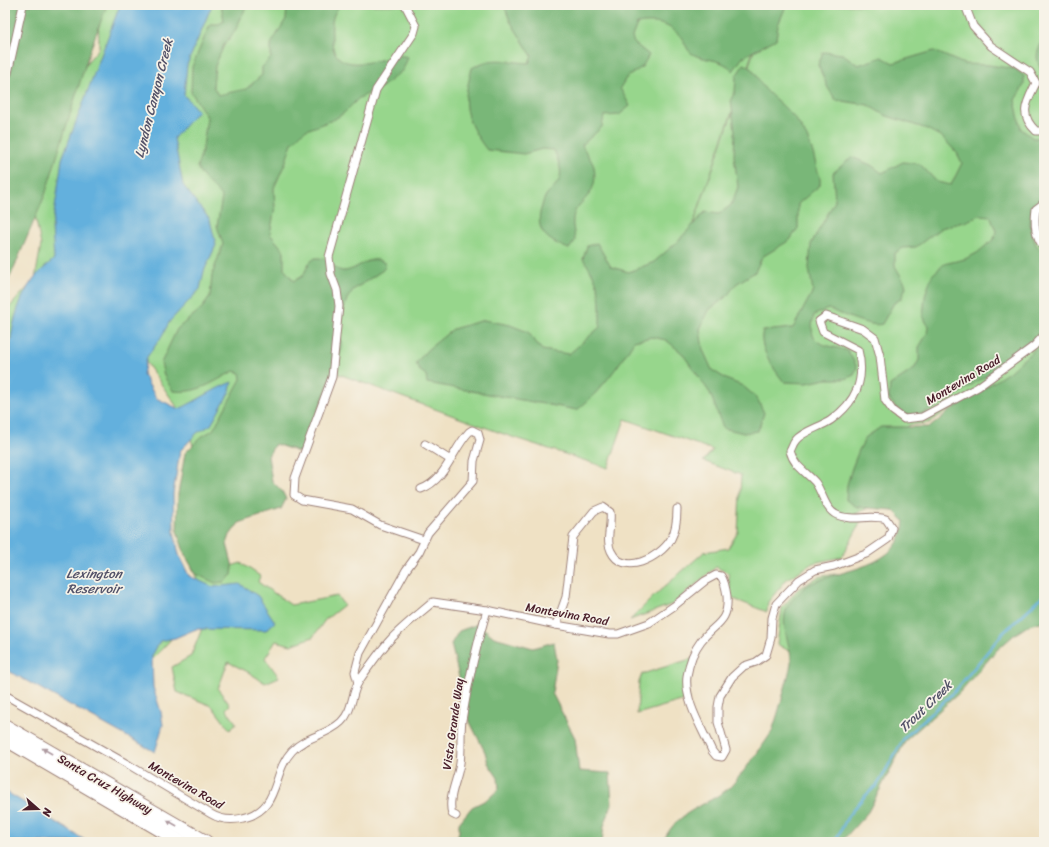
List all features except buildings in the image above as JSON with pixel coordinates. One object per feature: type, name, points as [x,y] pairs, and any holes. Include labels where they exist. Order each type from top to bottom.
[{"type":"highway","name":"Santa Cruz Highway","points":[[5,726],[206,842]]},
{"type":"highway","name":"Santa Cruz Highway","points":[[5,739],[181,842]]},
{"type":"highway","points":[[99,794],[168,842]]},
{"type":"street","points":[[5,78],[8,73],[23,5]]},
{"type":"street","points":[[404,5],[416,26],[414,33],[376,90],[329,257],[331,274],[337,290],[340,306],[332,376],[296,478],[294,495],[302,500],[352,508],[380,525],[424,540]]},
{"type":"street","points":[[965,5],[973,26],[991,46],[1030,72],[1036,83],[1025,113],[1028,123],[1036,131],[1044,131]]},
{"type":"street","points":[[1044,204],[1036,209],[1034,223],[1038,241],[1044,248]]},
{"type":"street","name":"Montevina Road","points":[[5,695],[129,765],[205,812],[220,818],[235,820],[252,816],[265,807],[273,793],[287,756],[296,746],[307,739],[330,730],[342,722],[348,714],[358,683],[389,640],[433,602],[487,610],[556,626],[609,634],[625,632],[649,623],[674,606],[705,581],[716,575],[720,576],[726,589],[728,610],[719,624],[699,643],[689,667],[687,682],[690,700],[712,751],[716,756],[722,757],[726,750],[718,722],[720,696],[732,677],[744,666],[756,662],[766,655],[771,638],[772,618],[776,604],[798,580],[815,570],[852,560],[866,554],[888,539],[892,528],[886,518],[875,516],[851,518],[836,514],[826,502],[815,482],[792,460],[790,451],[796,440],[830,420],[846,407],[856,393],[859,382],[861,363],[858,350],[823,332],[819,321],[826,316],[863,329],[875,338],[880,356],[885,400],[893,411],[904,419],[922,417],[978,387],[1024,354],[1044,334]]},
{"type":"street","points":[[358,683],[354,672],[360,653],[406,570],[419,552],[424,540],[473,481],[474,461],[480,440],[478,433],[472,430],[469,432],[449,459],[440,475],[429,486],[421,489]]},
{"type":"street","points":[[424,444],[449,459]]},
{"type":"street","points":[[556,626],[566,597],[573,537],[594,512],[603,507],[610,512],[612,523],[608,545],[615,558],[624,564],[640,563],[659,552],[670,541],[676,526],[677,509]]},
{"type":"street","name":"Vista Grande Way","points":[[456,816],[452,814],[451,800],[460,763],[462,722],[477,642],[487,610]]},
{"type":"green space","points":[[5,5],[107,5],[89,53],[45,195],[11,275],[5,284]]},
{"type":"green space","points":[[98,5],[769,5],[685,248],[770,5],[1044,5],[1044,207],[1041,208],[1044,231],[1044,342],[1028,362],[951,408],[929,423],[909,425],[868,508],[855,514],[864,516],[842,557],[813,563],[787,579],[768,602],[767,612],[731,598],[728,573],[716,567],[673,604],[630,620],[655,595],[704,552],[728,548],[738,532],[741,475],[703,461],[713,450],[625,419],[608,468],[509,436],[336,373],[301,453],[238,430],[222,569],[241,563],[260,576],[258,582],[291,605],[337,596],[344,605],[325,620],[313,637],[291,645],[276,641],[265,658],[279,677],[265,683],[228,662],[218,689],[230,705],[226,709],[236,723],[230,730],[212,706],[177,692],[172,667],[191,656],[209,611],[184,546],[201,476],[186,420],[137,349],[126,300],[172,572],[196,612],[151,661],[5,625],[5,312],[35,279],[41,245],[35,216],[75,85],[88,61],[99,48]]},
{"type":"green space","points":[[221,5],[247,5],[235,31],[224,45],[215,66],[213,86],[218,95],[246,89],[262,75],[262,67],[271,58],[271,44],[286,19],[287,5],[340,5],[333,18],[332,39],[334,51],[339,58],[347,62],[367,63],[397,56],[408,57],[403,70],[382,87],[359,98],[344,113],[335,119],[304,131],[292,143],[274,188],[275,208],[270,234],[284,251],[284,269],[294,281],[303,276],[309,263],[315,258],[327,260],[342,271],[350,270],[370,260],[381,261],[386,264],[383,270],[353,290],[347,299],[337,332],[343,345],[301,452],[275,444],[268,456],[272,481],[282,491],[286,499],[281,509],[239,523],[230,535],[227,544],[233,567],[232,575],[224,582],[215,583],[196,574],[185,555],[177,531],[178,494],[185,453],[201,437],[213,430],[241,379],[240,373],[234,371],[198,389],[190,391],[173,391],[164,376],[161,363],[177,329],[202,308],[210,297],[212,275],[223,244],[217,226],[222,197],[199,172],[197,167],[203,147],[207,117],[191,92],[192,67],[210,24],[219,24],[224,21]]},
{"type":"green space","points":[[504,5],[786,6],[778,25],[776,39],[743,57],[733,71],[723,64],[696,56],[691,53],[681,37],[666,26],[655,23],[637,24],[632,37],[634,43],[649,55],[642,67],[626,78],[620,88],[630,106],[619,115],[604,116],[602,127],[582,145],[593,164],[595,178],[590,193],[574,213],[573,222],[575,241],[569,249],[561,246],[544,234],[539,222],[544,198],[556,185],[560,177],[560,167],[554,150],[542,149],[524,154],[487,150],[468,118],[466,110],[466,92],[472,68],[494,60],[529,63],[532,56],[510,21]]},
{"type":"green space","points":[[1044,38],[1044,78],[1038,62],[1037,54]]},
{"type":"green space","points":[[934,51],[964,64],[989,65],[1015,69],[1024,76],[1024,85],[1015,100],[1021,129],[1033,138],[1044,138],[1044,198],[1032,205],[1030,224],[1035,243],[1044,255],[1044,328],[1031,343],[1005,364],[945,402],[922,414],[905,415],[896,408],[889,398],[890,385],[914,369],[919,360],[919,347],[927,334],[928,326],[923,316],[925,296],[932,275],[944,264],[965,259],[977,253],[994,239],[996,231],[990,216],[980,215],[967,221],[941,228],[916,247],[903,248],[895,253],[895,266],[906,287],[901,299],[894,303],[882,324],[877,325],[855,320],[828,309],[814,315],[812,326],[815,339],[825,345],[848,351],[857,367],[854,375],[845,379],[827,379],[807,383],[784,382],[768,358],[762,344],[762,337],[763,331],[793,328],[813,291],[809,268],[811,244],[835,201],[833,173],[852,157],[871,165],[882,173],[903,162],[920,164],[937,182],[951,185],[962,163],[957,153],[942,137],[927,129],[884,115],[868,105],[836,100],[828,88],[818,65],[823,52],[843,54],[858,65],[882,57],[893,63]]},
{"type":"green space","points":[[744,64],[751,68],[765,89],[795,119],[807,137],[820,177],[820,185],[798,204],[798,228],[790,240],[762,257],[755,272],[736,284],[727,296],[709,310],[700,329],[703,350],[712,370],[728,380],[743,386],[757,398],[764,413],[758,431],[744,433],[723,428],[710,393],[682,353],[666,340],[652,337],[634,341],[608,378],[593,396],[577,410],[427,383],[426,375],[419,370],[416,363],[427,350],[453,329],[484,320],[510,325],[528,332],[542,350],[569,354],[600,327],[599,291],[594,276],[583,259],[587,246],[597,243],[611,267],[629,272],[654,262],[676,243],[705,212],[719,214],[731,205],[738,187],[734,156],[735,132],[731,99],[735,92],[736,76]]},
{"type":"green space","points":[[1044,341],[1044,621],[1029,625],[1014,635],[997,650],[959,693],[906,740],[868,812],[841,842],[663,842],[675,823],[683,816],[720,795],[729,788],[751,762],[771,733],[776,720],[791,663],[791,655],[784,621],[785,613],[795,597],[808,585],[822,579],[868,565],[881,558],[893,549],[900,537],[904,521],[893,510],[857,507],[846,500],[847,485],[852,468],[866,437],[881,427],[930,427],[951,410],[1009,372]]},
{"type":"green space","points":[[835,574],[794,654],[777,644],[782,608],[797,590],[818,577]]},
{"type":"green space","points":[[478,624],[494,637],[533,648],[554,642],[557,660],[552,693],[575,738],[579,771],[610,773],[612,804],[604,826],[602,842],[455,842],[459,832],[459,823],[472,807],[488,799],[499,789],[498,778],[488,763],[485,752],[470,722],[451,644],[459,631]]},
{"type":"green space","points":[[694,658],[688,689],[688,699],[637,714],[639,682],[642,674]]},
{"type":"water","name":"Lexington Reservoir","points":[[120,5],[212,5],[187,65],[184,95],[198,111],[174,138],[183,185],[210,220],[216,245],[204,271],[200,289],[170,321],[160,339],[147,357],[143,374],[156,398],[179,409],[232,382],[230,391],[211,425],[197,433],[180,451],[173,494],[174,532],[179,555],[189,576],[213,587],[240,584],[258,596],[275,622],[266,630],[196,629],[175,638],[160,641],[152,656],[153,687],[161,712],[163,725],[155,752],[5,669],[5,416],[8,412],[10,342],[13,325],[25,293],[34,278],[54,259],[52,228],[62,159]]},
{"type":"water","points":[[5,791],[88,842],[5,842]]},
{"type":"waterway","name":"Trout Creek","points":[[835,842],[848,816],[863,798],[878,784],[904,738],[955,691],[1002,634],[1044,595]]},
{"type":"water label","name":"Lyndon Canyon Creek","points":[[153,98]]}]
